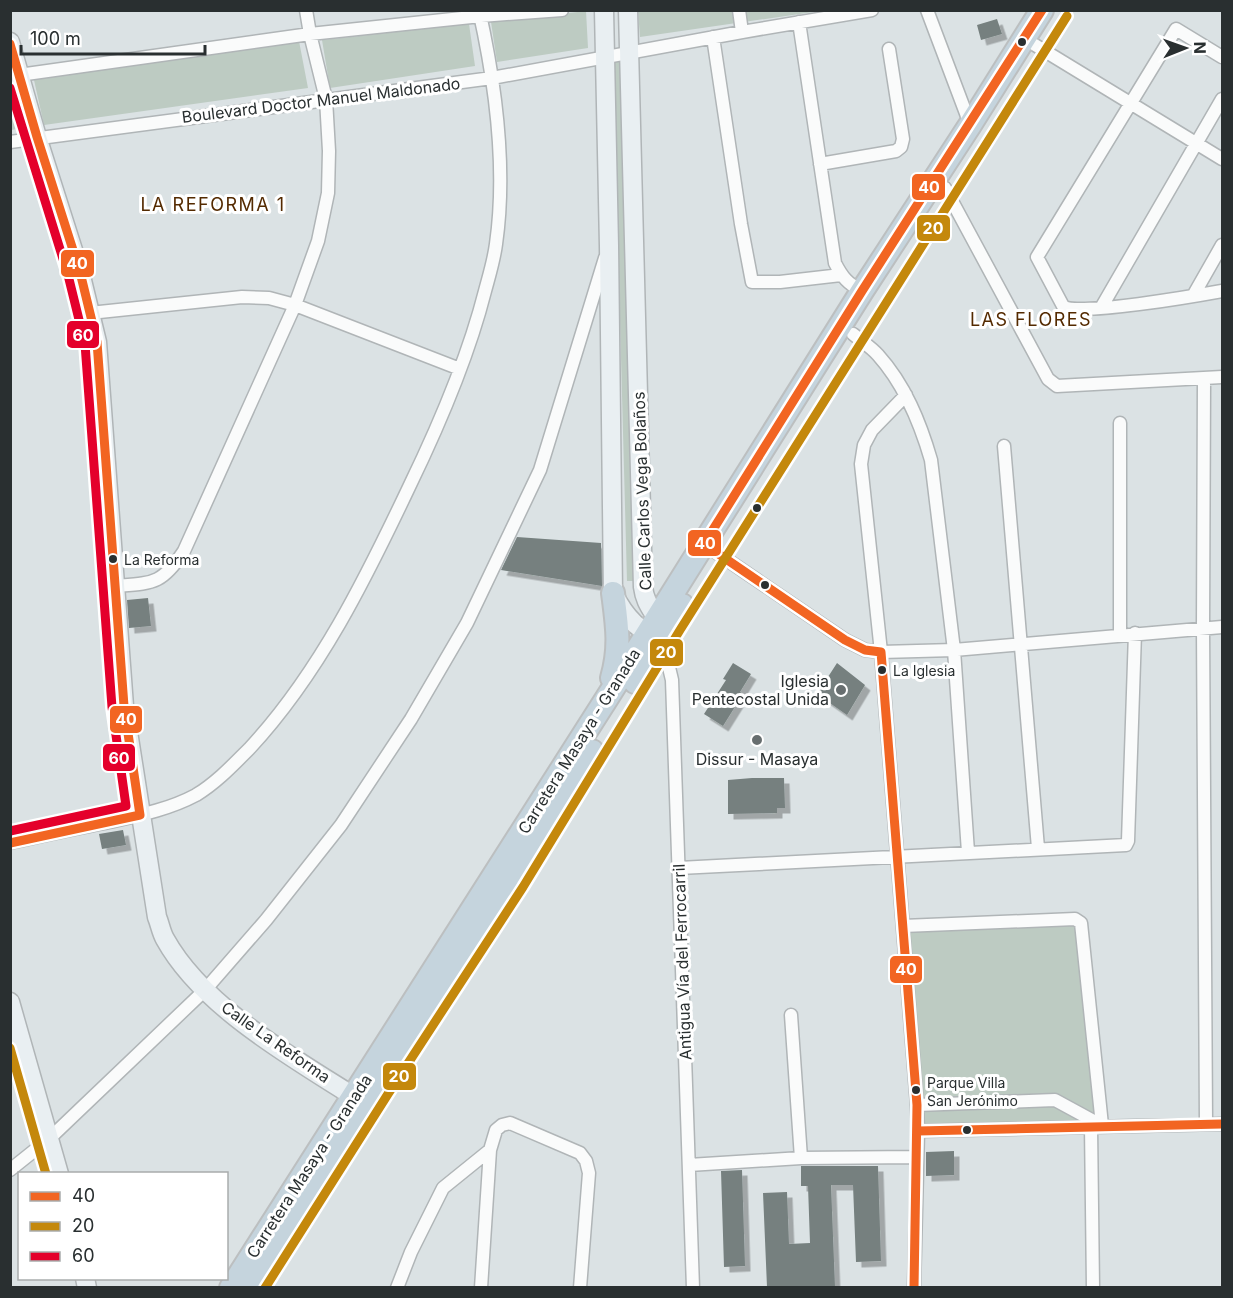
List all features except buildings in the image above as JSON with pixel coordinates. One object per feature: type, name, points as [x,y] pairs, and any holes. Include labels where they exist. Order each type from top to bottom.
[{"type":"highway","name":"Carretera Masaya - Granada","points":[[231,1287],[607,698],[853,334],[1057,10]]},
{"type":"highway","name":"Carretera Masaya - Granada","points":[[710,548],[862,291],[1041,11]]},
{"type":"highway","points":[[607,698],[617,662],[619,637],[613,593]]},
{"type":"highway","name":"Carretera Masaya - Granada","points":[[250,1287],[513,880],[561,800],[655,629]]},
{"type":"street","points":[[116,586],[156,581],[167,574],[184,551],[295,305],[318,241],[328,193],[329,151],[326,99],[306,10]]},
{"type":"street","points":[[15,75],[480,13],[562,10]]},
{"type":"street","name":"Calle Carlos Vega Bolaños","points":[[604,10],[613,593],[622,611],[655,629]]},
{"type":"street","name":"Calle Carlos Vega Bolaños","points":[[628,10],[643,587],[646,605],[655,629]]},
{"type":"street","points":[[739,10],[742,32]]},
{"type":"street","name":"Boulevard Doctor Manuel Maldonado","points":[[10,142],[492,78],[799,22],[835,13],[872,10]]},
{"type":"street","points":[[927,10],[970,125]]},
{"type":"street","points":[[10,843],[140,815],[198,794],[228,770],[278,716],[337,628],[380,548],[430,444],[479,316],[496,248],[501,196],[500,170],[492,78],[480,13]]},
{"type":"street","points":[[799,22],[835,262],[848,284],[862,291]]},
{"type":"street","points":[[1222,57],[1176,29],[1037,257],[1066,309],[1101,308],[1222,291]]},
{"type":"street","points":[[714,37],[741,224],[752,282],[780,282],[841,274]]},
{"type":"street","name":"Calle La Reforma","points":[[10,42],[15,75],[80,272],[98,342],[124,706],[140,815],[158,917],[164,938],[205,990],[244,1023],[353,1096]]},
{"type":"street","points":[[1035,45],[1222,159]]},
{"type":"street","points":[[820,164],[896,151],[901,147],[903,139],[888,49]]},
{"type":"street","points":[[1101,308],[1222,99]]},
{"type":"street","points":[[945,188],[1052,384],[1057,386],[1204,380],[1222,377]]},
{"type":"street","points":[[1193,296],[1222,245]]},
{"type":"street","points":[[10,1170],[50,1138],[205,990],[266,920],[341,825],[411,719],[467,623],[540,470],[609,246]]},
{"type":"street","points":[[90,313],[242,297],[269,298],[295,305],[460,369]]},
{"type":"street","points":[[853,334],[877,353],[906,395],[924,434],[931,460],[954,650],[968,852]]},
{"type":"street","points":[[1204,380],[1206,1124]]},
{"type":"street","points":[[906,395],[872,430],[864,445],[861,464],[881,652],[917,1105],[914,1287]]},
{"type":"street","points":[[1120,423],[1120,634]]},
{"type":"street","points":[[1004,446],[1038,848]]},
{"type":"street","points":[[710,548],[845,640],[865,650],[881,652],[954,650],[1222,627]]},
{"type":"street","name":"Antigua Vía del Ferrocarril","points":[[655,629],[672,680],[693,1287]]},
{"type":"street","points":[[679,868],[896,858],[1038,848],[1122,846],[1128,841],[1135,633]]},
{"type":"street","points":[[903,926],[1075,919],[1081,923],[1096,1126],[1093,1287]]},
{"type":"street","points":[[10,1002],[59,1172]]},
{"type":"street","points":[[791,1015],[801,1158]]},
{"type":"street","points":[[917,1105],[1055,1100],[1096,1126]]},
{"type":"street","points":[[481,1287],[490,1150],[496,1130],[510,1123],[580,1153],[586,1161],[589,1173],[580,1287]]},
{"type":"street","points":[[918,1131],[1222,1124]]},
{"type":"street","points":[[397,1287],[411,1252],[443,1188],[490,1150]]},
{"type":"street","points":[[688,1165],[801,1158],[917,1157]]},
{"type":"shaded area","points":[[586,11],[588,48],[497,62],[491,22]]},
{"type":"shaded area","points":[[638,11],[820,11],[640,37]]},
{"type":"shaded area","points":[[469,24],[475,66],[330,88],[322,40]]},
{"type":"shaded area","points":[[299,41],[308,88],[44,125],[34,80]]},
{"type":"shaded area","points":[[613,60],[626,60],[636,581],[627,581]]},
{"type":"shaded area","points":[[13,81],[24,128],[11,130],[11,82]]},
{"type":"shaded area","points":[[1075,919],[1102,1125],[918,1130],[903,926]]},
{"type":"transit line","name":"40","points":[[881,652],[865,650],[845,640],[704,544],[862,291],[1042,10]]},
{"type":"transit line","name":"20","points":[[265,1288],[523,887],[680,630],[1067,16]]},
{"type":"transit line","name":"40","points":[[10,44],[80,272],[97,342],[124,706],[140,815],[10,843]]},
{"type":"transit line","name":"60","points":[[10,88],[68,275],[85,344],[112,707],[126,806],[10,831]]},
{"type":"transit line","name":"40","points":[[881,652],[917,1105],[914,1288]]},
{"type":"transit line","name":"20","points":[[10,1048],[45,1172]]},
{"type":"transit line","name":"40","points":[[918,1131],[1222,1124]]},
{"type":"place","name":"La Reforma","points":[[113,559]]},
{"type":"place","name":"La Iglesia","points":[[882,670]]},
{"type":"place","name":"Iglesia Pentecostal Unida","points":[[841,690]]},
{"type":"place","name":"Dissur - Masaya","points":[[757,740]]},
{"type":"place","name":"Parque Villa San Jerónimo","points":[[916,1090]]},
{"type":"district","name":"LA REFORMA 1","points":[[213,204]]},
{"type":"district","name":"LAS FLORES","points":[[1031,319]]}]
